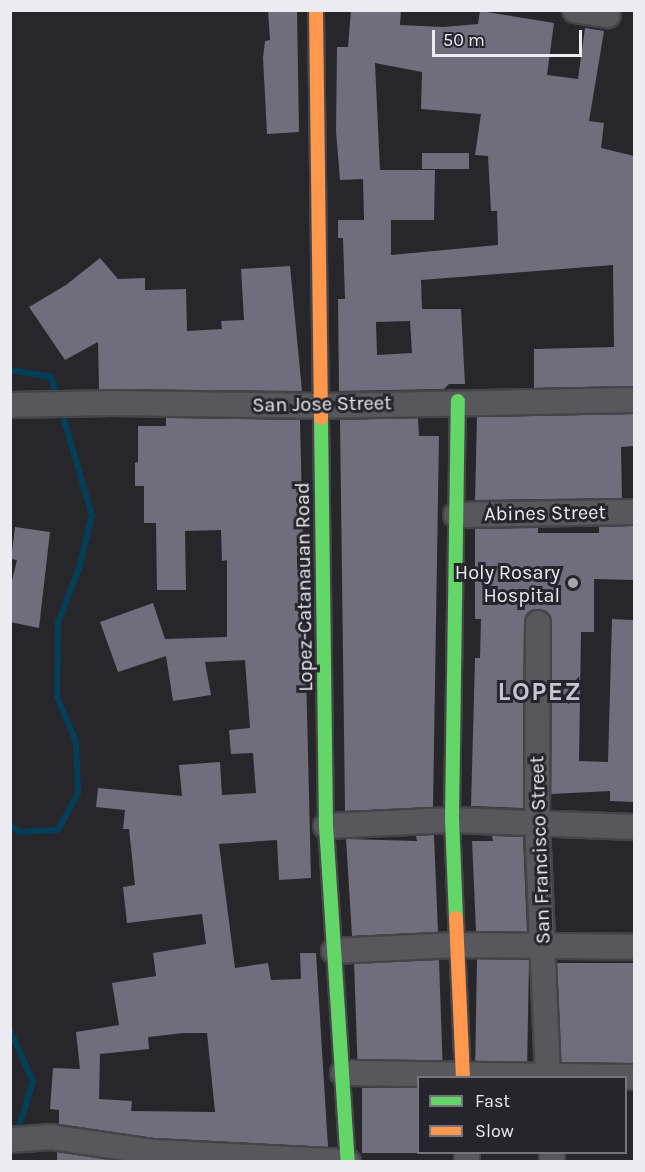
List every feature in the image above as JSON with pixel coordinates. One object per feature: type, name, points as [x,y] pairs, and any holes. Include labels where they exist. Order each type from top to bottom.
[{"type":"main road","name":"Lopez-Catanauan Road","points":[[316,10],[326,826],[348,1161]]},
{"type":"main road","points":[[458,401],[452,820],[463,1075]]},
{"type":"street","points":[[574,10],[608,15]]},
{"type":"street","name":"San Jose Street","points":[[10,405],[112,402],[321,406],[458,401],[634,400]]},
{"type":"street","name":"Abines Street","points":[[456,515],[634,512]]},
{"type":"street","name":"San Francisco Street","points":[[538,623],[537,823],[548,1076]]},
{"type":"street","points":[[326,826],[452,820],[634,826]]},
{"type":"street","points":[[334,951],[456,945],[634,947]]},
{"type":"street","points":[[343,1073],[548,1076]]},
{"type":"street","points":[[10,1140],[51,1137],[153,1157],[348,1161]]},
{"type":"building","points":[[268,10],[297,10],[299,132],[267,134],[263,58],[265,41],[270,40]]},
{"type":"building","points":[[351,10],[401,10],[400,25],[443,27],[478,24],[480,11],[554,23],[547,75],[578,79],[585,28],[604,31],[589,121],[604,123],[601,148],[634,156],[634,386],[534,388],[534,349],[614,347],[613,265],[421,280],[422,309],[461,309],[465,384],[449,384],[444,389],[339,391],[338,299],[345,299],[343,238],[338,238],[338,220],[364,220],[363,179],[340,180],[336,131],[337,47],[348,47]],"holes":[[[375,63],[422,72],[421,109],[481,114],[475,155],[488,156],[491,211],[497,211],[498,245],[391,255],[391,220],[434,220],[435,170],[380,170]],[[410,321],[412,353],[377,355],[376,322]]]},
{"type":"building","points":[[422,153],[469,153],[469,169],[422,169]]},
{"type":"building","points":[[100,258],[118,279],[145,278],[145,290],[186,289],[187,331],[222,329],[221,321],[244,320],[241,269],[290,266],[302,391],[99,389],[98,342],[65,360],[29,307],[66,285]]},
{"type":"building","points":[[634,414],[634,446],[621,447],[622,498],[475,500],[477,417]]},
{"type":"building","points":[[166,418],[300,420],[311,878],[279,880],[277,840],[219,844],[235,968],[268,963],[271,980],[301,979],[300,953],[316,953],[328,1147],[154,1138],[59,1124],[59,1110],[50,1109],[53,1068],[80,1069],[76,1032],[119,1025],[112,983],[156,976],[153,953],[206,944],[202,914],[127,923],[123,887],[135,885],[129,829],[123,829],[125,810],[96,807],[98,788],[182,796],[179,765],[220,762],[222,795],[256,793],[253,753],[231,754],[229,730],[250,728],[245,660],[205,662],[211,695],[173,701],[166,656],[118,672],[100,622],[153,603],[165,639],[227,637],[227,560],[222,561],[221,530],[185,531],[186,590],[157,590],[156,523],[144,523],[144,486],[135,486],[135,463],[138,462],[138,426],[166,426]],"holes":[[[207,1033],[215,1112],[131,1111],[132,1101],[99,1099],[100,1054],[149,1049],[148,1037]]]},
{"type":"building","points":[[418,418],[419,436],[439,436],[433,807],[345,811],[340,420]]},
{"type":"building","points":[[634,526],[634,580],[594,579],[594,632],[581,632],[579,761],[608,762],[612,619],[633,620],[634,802],[610,801],[610,791],[551,794],[552,623],[546,611],[537,609],[526,615],[524,623],[523,808],[471,806],[475,658],[480,658],[481,619],[475,619],[475,529],[538,528],[538,533],[599,533],[599,527]]},
{"type":"building","points":[[15,527],[50,532],[39,628],[10,622],[10,589],[17,560],[11,559]]},
{"type":"building","points":[[434,835],[438,932],[352,936],[346,839],[417,841],[416,836]]},
{"type":"building","points":[[492,836],[523,837],[527,932],[476,931],[472,841],[493,841]]},
{"type":"building","points":[[477,959],[529,960],[527,1062],[475,1061]]},
{"type":"building","points":[[439,960],[442,1060],[358,1063],[354,963]]},
{"type":"building","points":[[557,963],[634,963],[634,1063],[557,1063]]},
{"type":"building","points":[[362,1088],[417,1088],[417,1153],[362,1153]]},
{"type":"building","points":[[57,1152],[116,1161],[57,1161]]},
{"type":"waterway","points":[[10,370],[51,377],[57,397]]},
{"type":"waterway","points":[[10,825],[19,832],[58,830],[78,793],[76,742],[57,697],[58,623],[80,565],[92,515],[61,410]]},
{"type":"waterway","points":[[10,1030],[33,1082],[19,1126]]},
{"type":"traffic: fast","points":[[456,918],[452,820],[458,401]]},
{"type":"traffic: fast","points":[[321,418],[326,826],[348,1162]]},
{"type":"traffic: slow","points":[[316,10],[321,418]]},
{"type":"traffic: slow","points":[[456,918],[463,1076]]},
{"type":"place","name":"Holy Rosary Hospital","points":[[573,583]]},
{"type":"district","name":"LOPEZ","points":[[540,692]]}]
